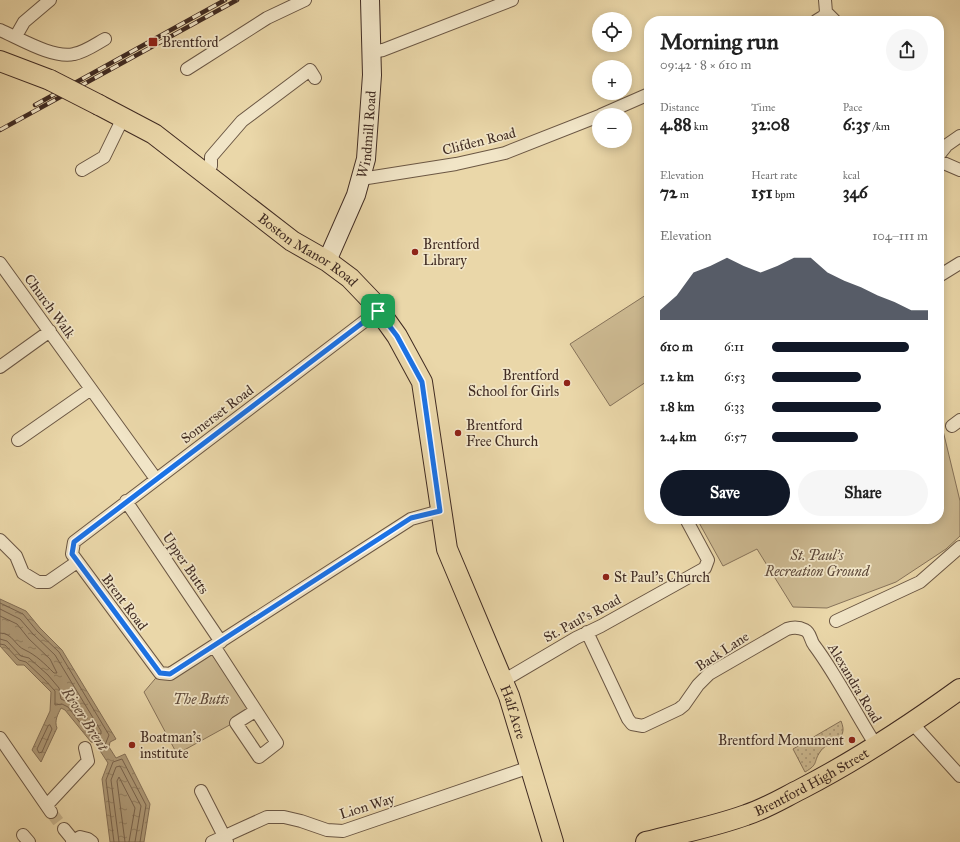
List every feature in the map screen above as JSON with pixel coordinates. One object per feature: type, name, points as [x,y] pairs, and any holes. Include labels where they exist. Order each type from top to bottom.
[{"type":"main road","name":"Windmill Road","points":[[327,261],[350,209],[361,179],[366,159],[372,52],[370,0]]},
{"type":"main road","name":"Boston Manor Road","points":[[0,61],[50,80],[154,134],[292,241],[327,261],[350,278],[372,301],[397,336],[422,382],[440,511],[447,549],[463,587]]},
{"type":"main road","name":"Half Acre","points":[[463,587],[503,681],[553,842]]},
{"type":"main road","name":"Brentford High Street","points":[[646,842],[677,839],[748,815],[838,770],[877,747],[960,689]]},
{"type":"street","points":[[16,36],[24,22],[50,0]]},
{"type":"street","points":[[187,69],[267,18],[305,0]]},
{"type":"street","points":[[372,52],[383,50],[512,0]]},
{"type":"street","points":[[824,16],[825,6]]},
{"type":"street","points":[[825,6],[832,16]]},
{"type":"street","points":[[0,30],[51,52],[62,54],[74,54],[105,39]]},
{"type":"street","points":[[205,174],[211,166],[211,157],[242,121],[310,70],[315,78]]},
{"type":"street","name":"Clifden Road","points":[[618,108],[644,96]]},
{"type":"street","points":[[82,170],[104,157],[123,118]]},
{"type":"street","name":"Clifden Road","points":[[361,179],[456,164],[505,153],[592,119]]},
{"type":"street","points":[[944,148],[947,144],[960,136]]},
{"type":"street","points":[[944,163],[960,170]]},
{"type":"street","name":"Church Walk","points":[[0,262],[91,388]]},
{"type":"street","points":[[944,273],[960,263]]},
{"type":"street","name":"Somerset Road","points":[[74,542],[378,311]]},
{"type":"street","points":[[0,367],[50,331]]},
{"type":"street","points":[[18,440],[91,388],[156,479]]},
{"type":"street","name":"Upper Butts","points":[[126,501],[217,644]]},
{"type":"street","points":[[255,711],[217,644],[411,518],[440,511]]},
{"type":"street","name":"St. Paul's Road","points":[[503,681],[587,632],[698,573],[708,565],[708,560],[689,524]]},
{"type":"street","points":[[0,540],[16,556],[23,573],[38,582],[48,582],[77,562]]},
{"type":"street","name":"Brent Road","points":[[74,542],[72,554],[77,562],[160,673],[164,675],[170,674],[217,644]]},
{"type":"street","points":[[836,620],[920,582],[960,547]]},
{"type":"street","name":"Back Lane","points":[[587,632],[628,719],[639,726],[648,726],[679,709],[709,674],[782,631],[793,627],[799,628],[809,634]]},
{"type":"street","name":"Alexandra Road","points":[[809,634],[814,645],[825,659],[877,747]]},
{"type":"street","points":[[912,723],[960,776]]},
{"type":"street","points":[[2,745],[49,808],[88,761],[85,748]]},
{"type":"street","name":"Lion Way","points":[[212,842],[225,839],[267,817],[284,817],[327,830],[343,831],[530,767]]},
{"type":"street","points":[[201,791],[225,839]]},
{"type":"street","points":[[64,829],[72,841],[84,837],[92,842]]},
{"type":"green space","points":[[644,296],[644,383],[610,406],[570,344]]},
{"type":"green space","name":"St. Paul's Recreation Ground","points":[[944,435],[960,501],[960,536],[946,549],[896,582],[827,608],[793,607],[757,549],[723,566],[700,524],[944,524]]},
{"type":"green space","name":"The Butts","points":[[214,646],[255,711],[177,754],[144,692],[160,673]]},
{"type":"green space","points":[[841,721],[843,728],[840,737],[823,748],[814,765],[805,772],[793,749]]},
{"type":"water","name":"River Brent","points":[[0,599],[26,611],[40,628],[62,650],[116,739],[110,742],[109,747],[116,758],[125,754],[150,804],[144,842],[110,842],[102,779],[108,763],[95,743],[91,742],[65,710],[61,708],[56,720],[57,728],[41,762],[32,750],[50,711],[51,692],[24,665],[17,665],[0,646]]},
{"type":"tunnel","points":[[51,812],[64,829]]},
{"type":"railway","points":[[35,105],[225,0]]},
{"type":"railway","points":[[0,130],[237,0]]},
{"type":"place","name":"Brentford","points":[[153,42]]},
{"type":"place","name":"Brentford Library","points":[[415,252]]},
{"type":"place","name":"Brentford School for Girls","points":[[567,383]]},
{"type":"place","name":"Brentford Free Church","points":[[458,433]]},
{"type":"place","name":"St Paul's Church","points":[[606,577]]},
{"type":"place","name":"Brentford Monument","points":[[852,740]]},
{"type":"place","name":"Boatman's institute","points":[[132,745]]},
{"type":"route","points":[[378,311],[397,336],[422,382],[440,511],[411,518],[170,674],[164,675],[160,673],[77,562],[72,554],[74,542],[378,311]]}]
